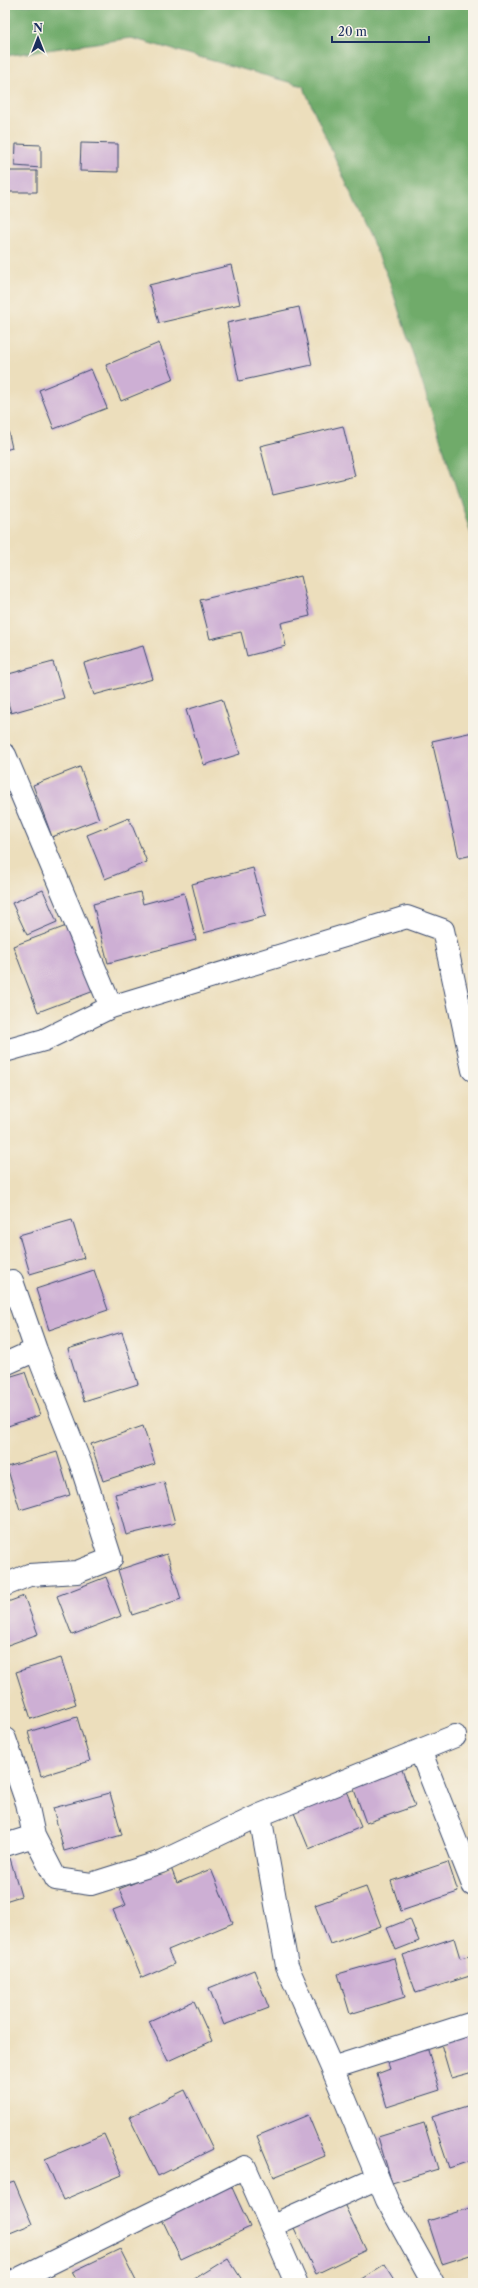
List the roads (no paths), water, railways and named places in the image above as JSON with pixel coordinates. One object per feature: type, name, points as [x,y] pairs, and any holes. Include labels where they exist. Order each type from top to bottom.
[{"type":"street","points":[[5,755],[111,1008]]},
{"type":"street","points":[[5,1051],[44,1040],[111,1008],[406,917],[444,930],[473,1070]]},
{"type":"street","points":[[5,1585],[29,1575],[77,1572],[111,1559],[81,1465],[36,1350],[12,1281]]},
{"type":"street","points":[[5,1364],[36,1350]]},
{"type":"street","points":[[5,1739],[27,1803],[34,1836],[56,1879],[91,1884],[161,1862],[260,1815],[455,1736]]},
{"type":"street","points":[[420,1750],[473,1885]]},
{"type":"street","points":[[260,1815],[287,1966],[332,2068],[387,2200],[433,2283]]},
{"type":"street","points":[[5,1845],[34,1836]]},
{"type":"street","points":[[332,2068],[473,2023]]},
{"type":"street","points":[[10,2283],[245,2167],[296,2283]]},
{"type":"street","points":[[271,2226],[378,2178]]}]
